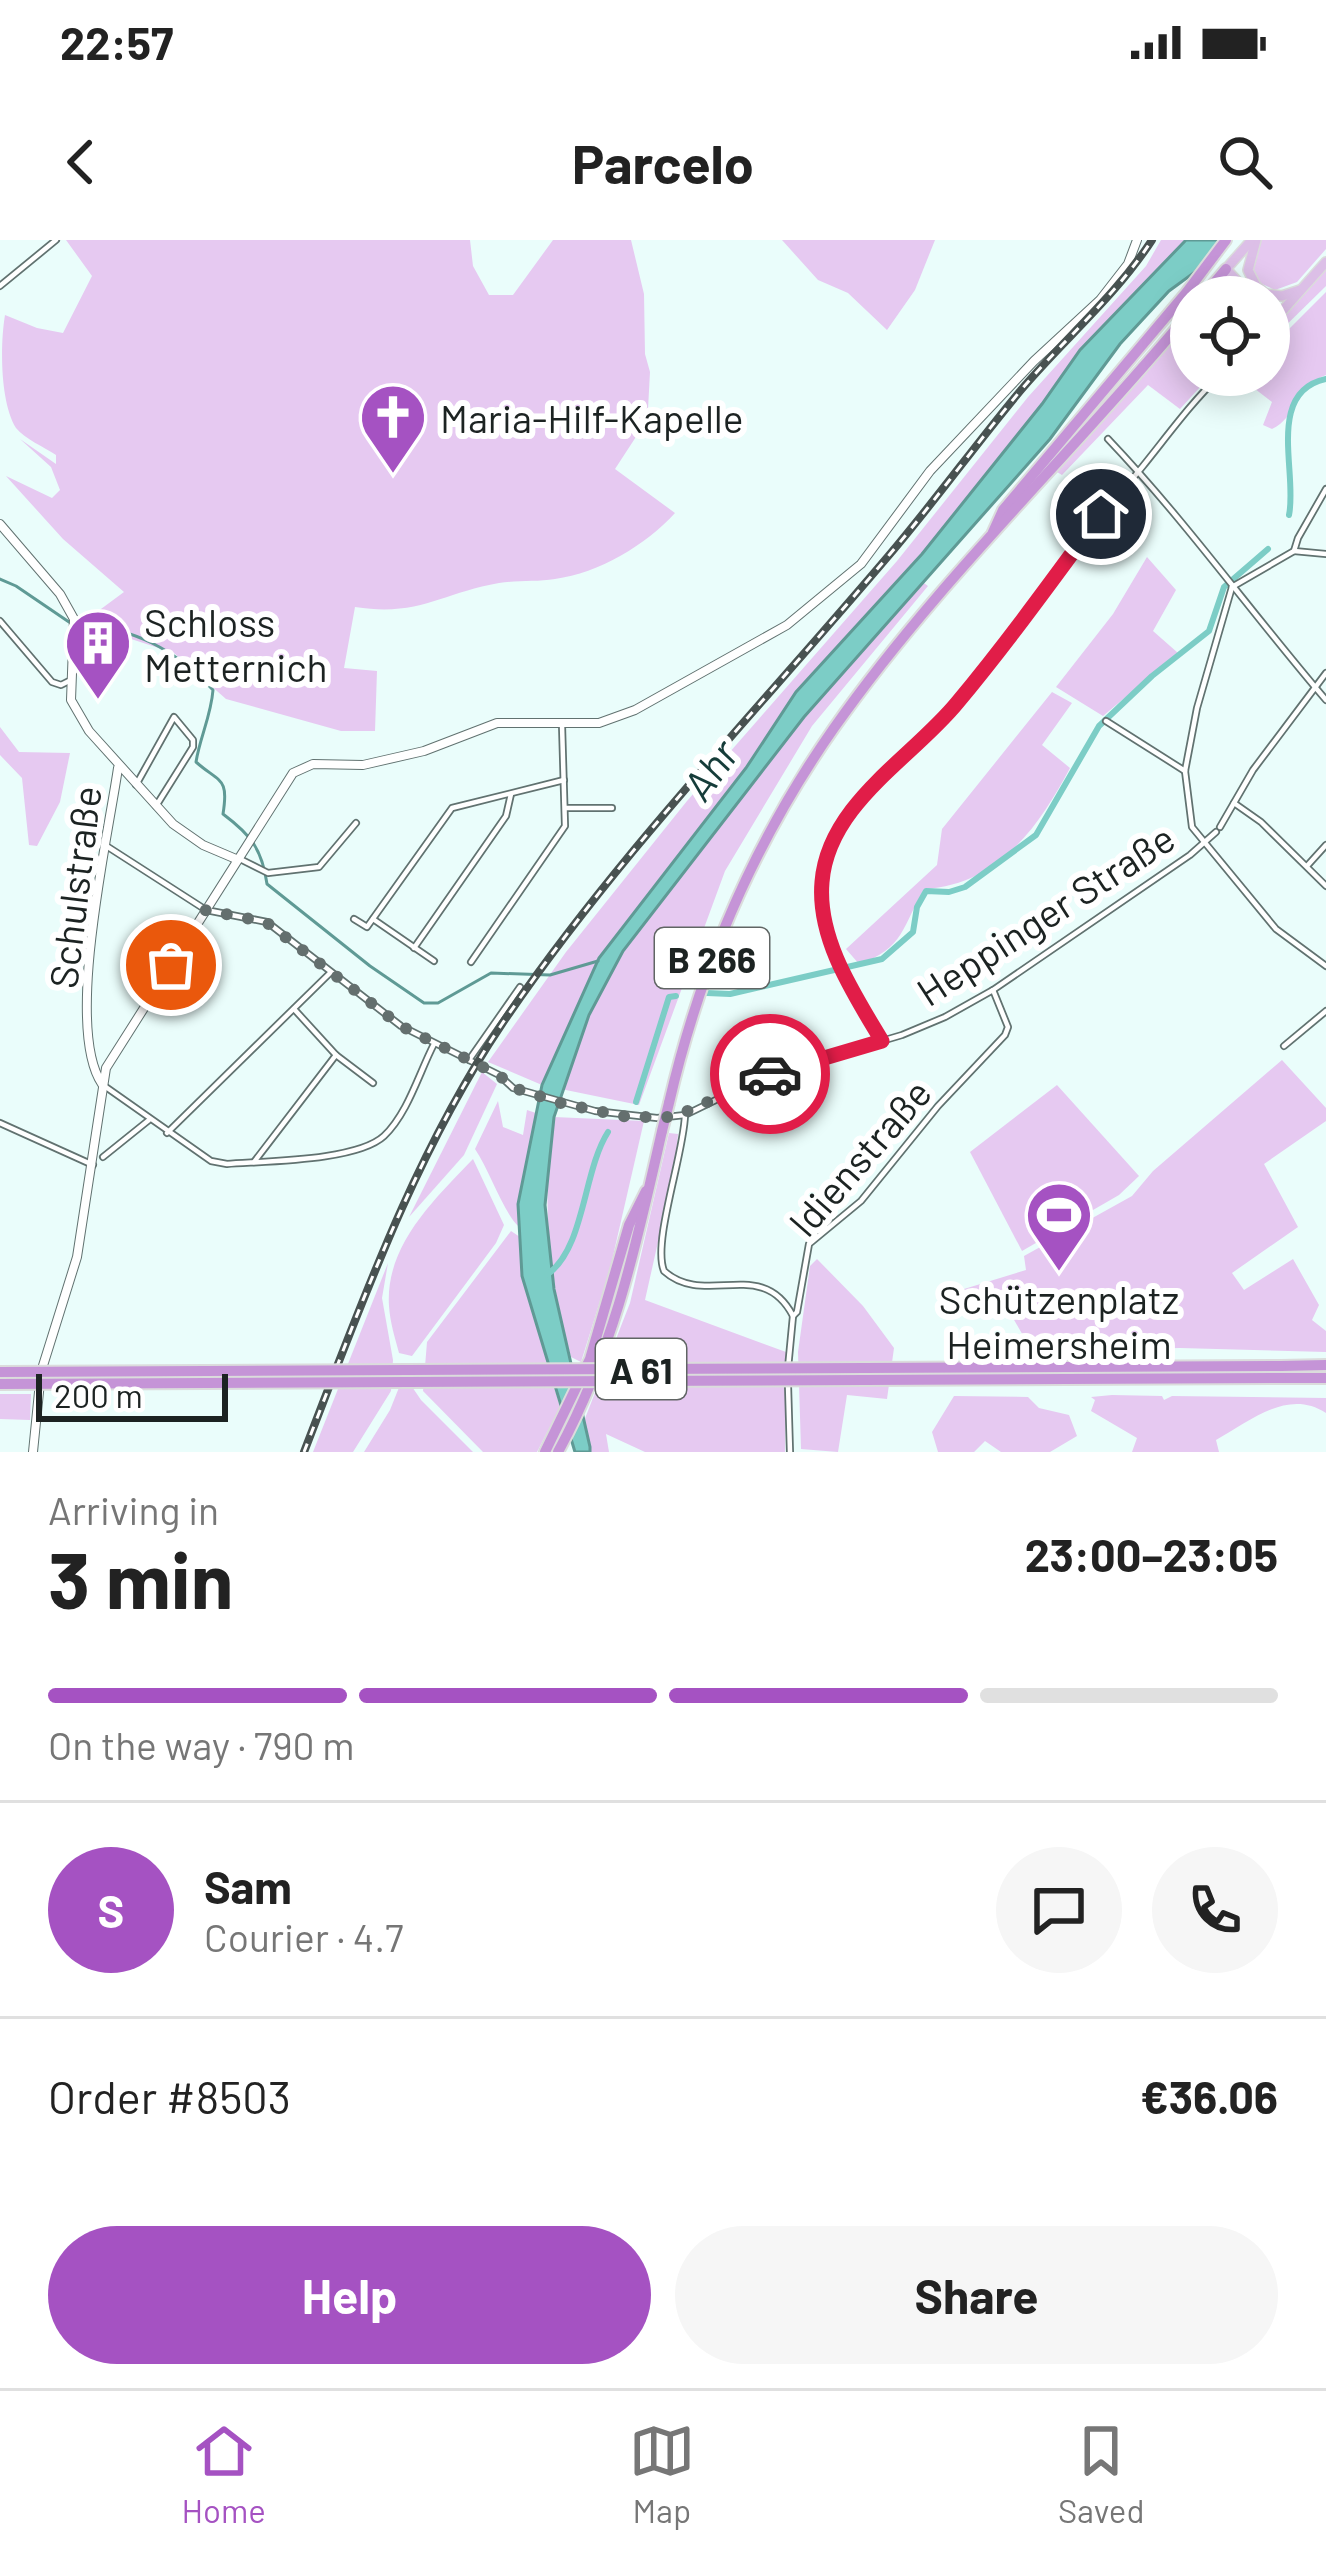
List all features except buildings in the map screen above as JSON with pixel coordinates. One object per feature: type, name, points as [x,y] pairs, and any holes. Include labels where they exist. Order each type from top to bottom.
[{"type":"highway","name":"B 266","points":[[989,542],[1003,510],[1226,240]]},
{"type":"highway","points":[[1221,276],[1226,269]]},
{"type":"highway","name":"B 266","points":[[558,1452],[636,1252],[681,1049],[710,962],[775,822],[854,701],[1170,336]]},
{"type":"highway","name":"B 266","points":[[545,1452],[603,1340]]},
{"type":"highway","name":"A 61","points":[[0,1384],[1281,1372],[1326,1365]]},
{"type":"highway","name":"A 61","points":[[0,1372],[1281,1372],[1326,1378]]},
{"type":"main road","points":[[33,1452],[41,1372],[77,1257],[94,1165],[102,1084],[118,1049],[236,859],[302,766],[384,761],[497,723],[599,723],[635,710],[769,636],[823,599],[869,554],[930,470],[1100,300],[1122,273],[1137,240]]},
{"type":"main road","points":[[1235,276],[1226,269],[1254,240]]},
{"type":"main road","points":[[1252,276],[1247,264],[1254,240]]},
{"type":"main road","points":[[1290,301],[1326,262]]},
{"type":"main road","points":[[1290,293],[1302,289]]},
{"type":"main road","points":[[0,524],[60,594],[75,625],[71,700],[76,712],[155,808],[203,845],[236,859]]},
{"type":"main road","name":"Schulstraße","points":[[102,1084],[94,1072],[90,1047],[89,965],[118,767]]},
{"type":"street","points":[[0,286],[56,240]]},
{"type":"street","points":[[882,1041],[843,971],[822,907],[824,868],[840,831],[866,794],[954,707],[1101,514],[1202,396]]},
{"type":"street","points":[[1108,439],[1326,700]]},
{"type":"street","points":[[1294,551],[1326,489]]},
{"type":"street","points":[[1326,554],[1294,551],[1230,584],[1186,771],[1192,827],[1276,929],[1326,965]]},
{"type":"street","points":[[0,620],[52,682],[62,685],[71,680]]},
{"type":"street","name":"Heppinger Straße","points":[[206,910],[266,922],[386,1015],[434,1045],[499,1075],[514,1088],[564,1104],[642,1118],[685,1115],[767,1075],[882,1041],[993,991],[1218,830],[1253,770],[1326,673]]},
{"type":"street","points":[[136,785],[174,717],[193,740],[193,747],[155,808]]},
{"type":"street","points":[[1106,721],[1186,771]]},
{"type":"street","points":[[471,962],[565,826],[562,725]]},
{"type":"street","points":[[354,919],[367,927],[452,808],[563,780]]},
{"type":"street","points":[[414,948],[506,816],[511,794]]},
{"type":"street","points":[[1234,803],[1257,818],[1326,886]]},
{"type":"street","points":[[566,808],[612,808]]},
{"type":"street","points":[[236,859],[265,872],[319,867],[356,823]]},
{"type":"street","points":[[1307,866],[1326,845]]},
{"type":"street","points":[[106,846],[206,910]]},
{"type":"street","points":[[373,919],[434,962]]},
{"type":"street","points":[[167,1132],[331,972]]},
{"type":"street","points":[[469,1060],[520,987]]},
{"type":"street","name":"Idienstraße","points":[[790,1452],[788,1373],[793,1316],[809,1244],[861,1201],[938,1106],[1005,1035],[1008,1027],[993,991]]},
{"type":"street","points":[[294,1009],[336,1054],[373,1083]]},
{"type":"street","points":[[1285,1046],[1326,1011]]},
{"type":"street","points":[[102,1084],[211,1161],[254,1162],[350,1151],[385,1135],[403,1110],[434,1045]]},
{"type":"street","points":[[254,1162],[336,1054]]},
{"type":"street","points":[[685,1115],[661,1250],[664,1270],[680,1283],[768,1288],[785,1301],[793,1316]]},
{"type":"street","points":[[103,1157],[149,1120]]},
{"type":"street","points":[[0,1123],[94,1165]]},
{"type":"shaded area","points":[[66,240],[470,240],[473,266],[489,295],[513,295],[553,240],[631,240],[644,294],[648,409],[645,423],[615,469],[675,513],[621,556],[572,576],[499,583],[397,609],[355,607],[344,668],[377,671],[375,731],[341,731],[226,699],[174,653],[82,623],[124,592],[63,539],[6,476],[52,498],[60,490],[51,467],[20,439],[56,464],[56,455],[20,432],[11,417],[4,389],[2,342],[5,315],[63,333],[92,276]]},
{"type":"shaded area","points":[[782,240],[935,240],[915,290],[887,330],[848,293],[818,280]]},
{"type":"shaded area","points":[[1161,240],[1186,240],[1080,350],[922,554],[796,692],[746,768],[599,958],[542,1085],[488,1062],[566,952],[687,801],[897,561],[1028,397],[1146,266]]},
{"type":"shaded area","points":[[1261,240],[1326,240],[1326,249],[1297,282],[1290,285],[1290,276],[1256,276],[1251,269]]},
{"type":"shaded area","points":[[1326,269],[1326,286],[1290,321],[1290,309]]},
{"type":"shaded area","points":[[1326,292],[1326,375],[1272,429],[1263,425],[1272,402],[1264,396],[1290,396],[1290,328]]},
{"type":"shaded area","points":[[1170,346],[1170,396],[1192,396],[1180,409],[1148,385],[1062,475],[1057,472]]},
{"type":"shaded area","points":[[1147,557],[1176,590],[1153,631],[1178,653],[1103,716],[1056,687],[1113,614]]},
{"type":"shaded area","points":[[921,581],[928,586],[812,726],[725,871],[639,1105],[561,1089],[589,1015],[623,951],[804,717]]},
{"type":"shaded area","points":[[1052,692],[1072,703],[1042,745],[1070,768],[1044,812],[994,865],[974,877],[924,889],[894,943],[859,964],[846,949],[937,865],[942,829]]},
{"type":"shaded area","points":[[0,727],[19,752],[70,753],[60,802],[37,846],[29,845],[22,778],[0,755]]},
{"type":"shaded area","points":[[1282,1060],[1326,1108],[1326,1121],[1264,1164],[1298,1227],[1232,1273],[1244,1290],[1293,1259],[1319,1305],[1312,1320],[1326,1331],[1326,1352],[1032,1351],[999,1294],[971,1303],[964,1289],[1026,1270],[1024,1256],[1132,1196],[1153,1171]]},
{"type":"shaded area","points":[[482,1072],[497,1084],[464,1155],[409,1217]]},
{"type":"shaded area","points":[[1057,1085],[1139,1176],[1119,1195],[1022,1251],[970,1152]]},
{"type":"shaded area","points":[[498,1101],[503,1127],[523,1135],[527,1110],[536,1113],[518,1204],[519,1227],[475,1149]]},
{"type":"shaded area","points":[[554,1117],[644,1121],[610,1269],[581,1362],[571,1357],[552,1268],[548,1178]]},
{"type":"shaded area","points":[[669,1133],[678,1134],[675,1166],[645,1300],[786,1352],[785,1452],[645,1452],[606,1434],[609,1452],[590,1452],[584,1421],[630,1303]]},
{"type":"shaded area","points":[[473,1159],[504,1225],[496,1243],[412,1356],[399,1353],[389,1306],[395,1263],[415,1225]]},
{"type":"shaded area","points":[[511,1231],[520,1237],[522,1277],[560,1407],[537,1452],[483,1452],[423,1391],[427,1342]]},
{"type":"shaded area","points":[[817,1259],[863,1306],[894,1348],[887,1399],[847,1395],[838,1452],[801,1449],[798,1352],[810,1266]]},
{"type":"shaded area","points":[[388,1263],[382,1298],[393,1360],[391,1391],[353,1452],[313,1452]]},
{"type":"shaded area","points":[[404,1375],[421,1400],[473,1452],[364,1452],[390,1410]]},
{"type":"shaded area","points":[[0,1394],[31,1394],[30,1420],[0,1419]]},
{"type":"shaded area","points":[[954,1396],[1028,1397],[1039,1408],[1069,1415],[1077,1436],[1050,1452],[1001,1452],[985,1441],[974,1452],[938,1452],[932,1432]]},
{"type":"shaded area","points":[[1162,1396],[1164,1400],[1172,1396],[1326,1398],[1326,1413],[1298,1404],[1270,1410],[1216,1440],[1219,1452],[1132,1452],[1137,1438],[1091,1411],[1095,1400],[1091,1397]]},
{"type":"water","points":[[1186,240],[1221,240],[1190,276],[1170,276],[1170,290],[1120,344],[1050,439],[804,717],[623,951],[589,1015],[554,1117],[545,1205],[554,1289],[590,1447],[590,1452],[575,1452],[522,1276],[518,1204],[542,1085],[599,958],[746,768],[796,692],[922,554],[1080,350]]},
{"type":"waterway","points":[[1289,515],[1290,417],[1307,387],[1326,379]]},
{"type":"waterway","points":[[707,993],[730,994],[882,959],[913,932],[917,907],[926,891],[965,887],[1036,835],[1099,726],[1209,631],[1224,587],[1268,549]]},
{"type":"waterway","points":[[0,579],[69,622]]},
{"type":"waterway","points":[[78,623],[152,643],[213,690],[196,762],[221,782],[223,814],[254,844],[267,884],[424,1003],[438,1003],[491,973],[550,975],[598,961]]},
{"type":"waterway","points":[[636,1102],[669,997],[676,996]]},
{"type":"waterway","points":[[548,1274],[569,1246],[608,1132]]},
{"type":"railway","points":[[304,1452],[416,1178],[502,1024],[592,901],[1152,240]]},
{"type":"way so far","points":[[171,965],[206,910],[258,919],[401,1026],[434,1045],[499,1075],[514,1088],[595,1111],[642,1118],[685,1115],[770,1074]]},
{"type":"place","name":"Maria-Hilf-Kapelle","points":[[393,476]]},
{"type":"place","name":"Schloss Metternich","points":[[98,702]]},
{"type":"place","name":"Schützenplatz Heimersheim","points":[[1059,1274]]},
{"type":"route","points":[[770,1074],[882,1041],[838,962],[826,925],[822,884],[828,853],[858,804],[954,707],[1101,514]]},
{"type":"water label","name":"Ahr","points":[[709,769]]}]
